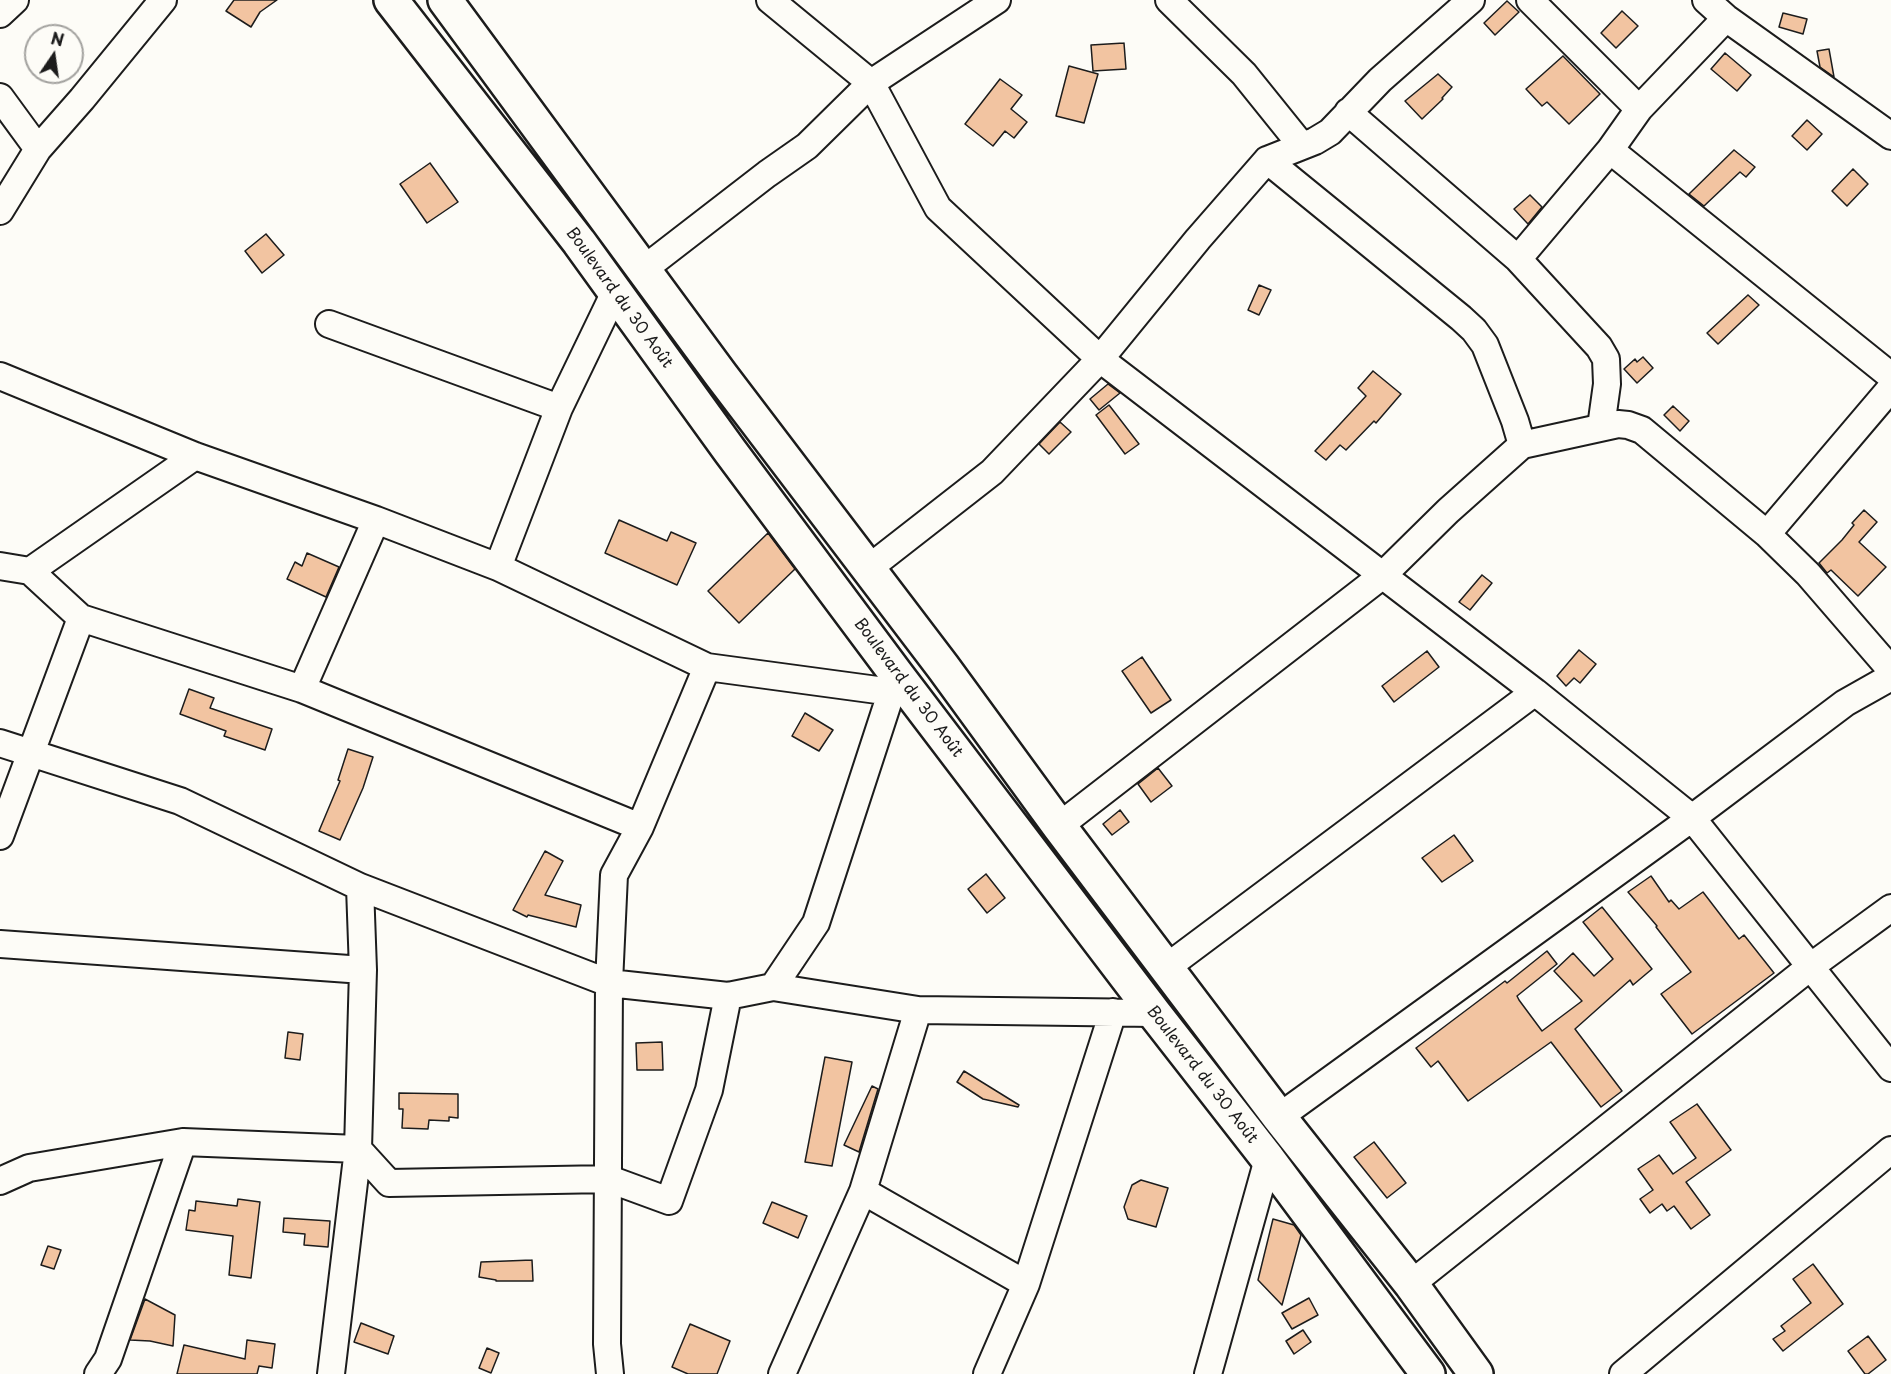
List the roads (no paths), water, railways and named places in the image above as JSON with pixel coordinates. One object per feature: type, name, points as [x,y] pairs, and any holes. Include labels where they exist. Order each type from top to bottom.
[{"type":"highway","name":"Boulevard du 30 Août","points":[[391,0],[579,242],[895,683],[1268,1159],[1428,1374]]},
{"type":"highway","points":[[445,0],[721,375],[869,568],[1059,826],[1280,1117],[1411,1284],[1476,1374]]},
{"type":"street","points":[[0,14],[15,0]]},
{"type":"street","points":[[0,211],[11,168],[38,149],[163,0]]},
{"type":"street","points":[[770,0],[871,83],[938,208],[1100,359],[1535,692],[1692,818],[1891,1068]]},
{"type":"street","points":[[644,269],[807,146],[871,83],[998,0]]},
{"type":"street","points":[[1169,0],[1244,74],[1302,146]]},
{"type":"street","points":[[869,568],[992,472],[1100,359],[1267,160],[1323,137],[1380,80],[1471,0]]},
{"type":"street","points":[[1530,0],[1639,109]]},
{"type":"street","points":[[1706,0],[1726,18],[1891,136]]},
{"type":"street","points":[[1518,259],[1610,150],[1639,109],[1726,18]]},
{"type":"street","points":[[0,98],[38,149]]},
{"type":"street","points":[[1348,112],[1518,259],[1599,347],[1606,359],[1607,384],[1601,427]]},
{"type":"street","points":[[1610,150],[1891,376]]},
{"type":"street","points":[[1267,160],[1474,330],[1490,355],[1522,445]]},
{"type":"street","points":[[498,567],[559,408],[615,292]]},
{"type":"street","points":[[329,324],[559,408]]},
{"type":"street","points":[[0,376],[195,456],[376,520],[498,567],[707,667],[895,683],[816,923],[773,987]]},
{"type":"street","points":[[1767,534],[1891,388]]},
{"type":"street","points":[[1059,826],[1383,576],[1448,511],[1522,445],[1601,427],[1618,424],[1642,430],[1767,534],[1808,574],[1891,670]]},
{"type":"street","points":[[30,571],[195,456]]},
{"type":"street","points":[[302,689],[376,520]]},
{"type":"street","points":[[0,566],[30,571],[81,618],[302,689],[640,826]]},
{"type":"street","points":[[0,836],[81,618]]},
{"type":"street","points":[[610,1374],[607,1344],[609,983],[614,875],[640,826],[707,667]]},
{"type":"street","points":[[1280,1117],[1692,818],[1845,703],[1891,676]]},
{"type":"street","points":[[1167,967],[1535,692]]},
{"type":"street","points":[[0,743],[180,801],[360,887],[609,983],[728,996],[773,987],[918,1010],[1154,1013]]},
{"type":"street","points":[[331,1374],[358,1149],[363,970],[360,887]]},
{"type":"street","points":[[1411,1284],[1810,967],[1891,908]]},
{"type":"street","points":[[0,944],[363,970]]},
{"type":"street","points":[[0,1181],[29,1167],[183,1142],[358,1149],[389,1183],[609,1179],[669,1201],[709,1090],[728,996]]},
{"type":"street","points":[[783,1374],[863,1191],[918,1010]]},
{"type":"street","points":[[987,1374],[1026,1284],[1113,1012]]},
{"type":"street","points":[[98,1374],[108,1359],[183,1142]]},
{"type":"street","points":[[1623,1374],[1891,1150]]},
{"type":"street","points":[[1208,1374],[1268,1159]]},
{"type":"street","points":[[863,1191],[1026,1284]]}]
